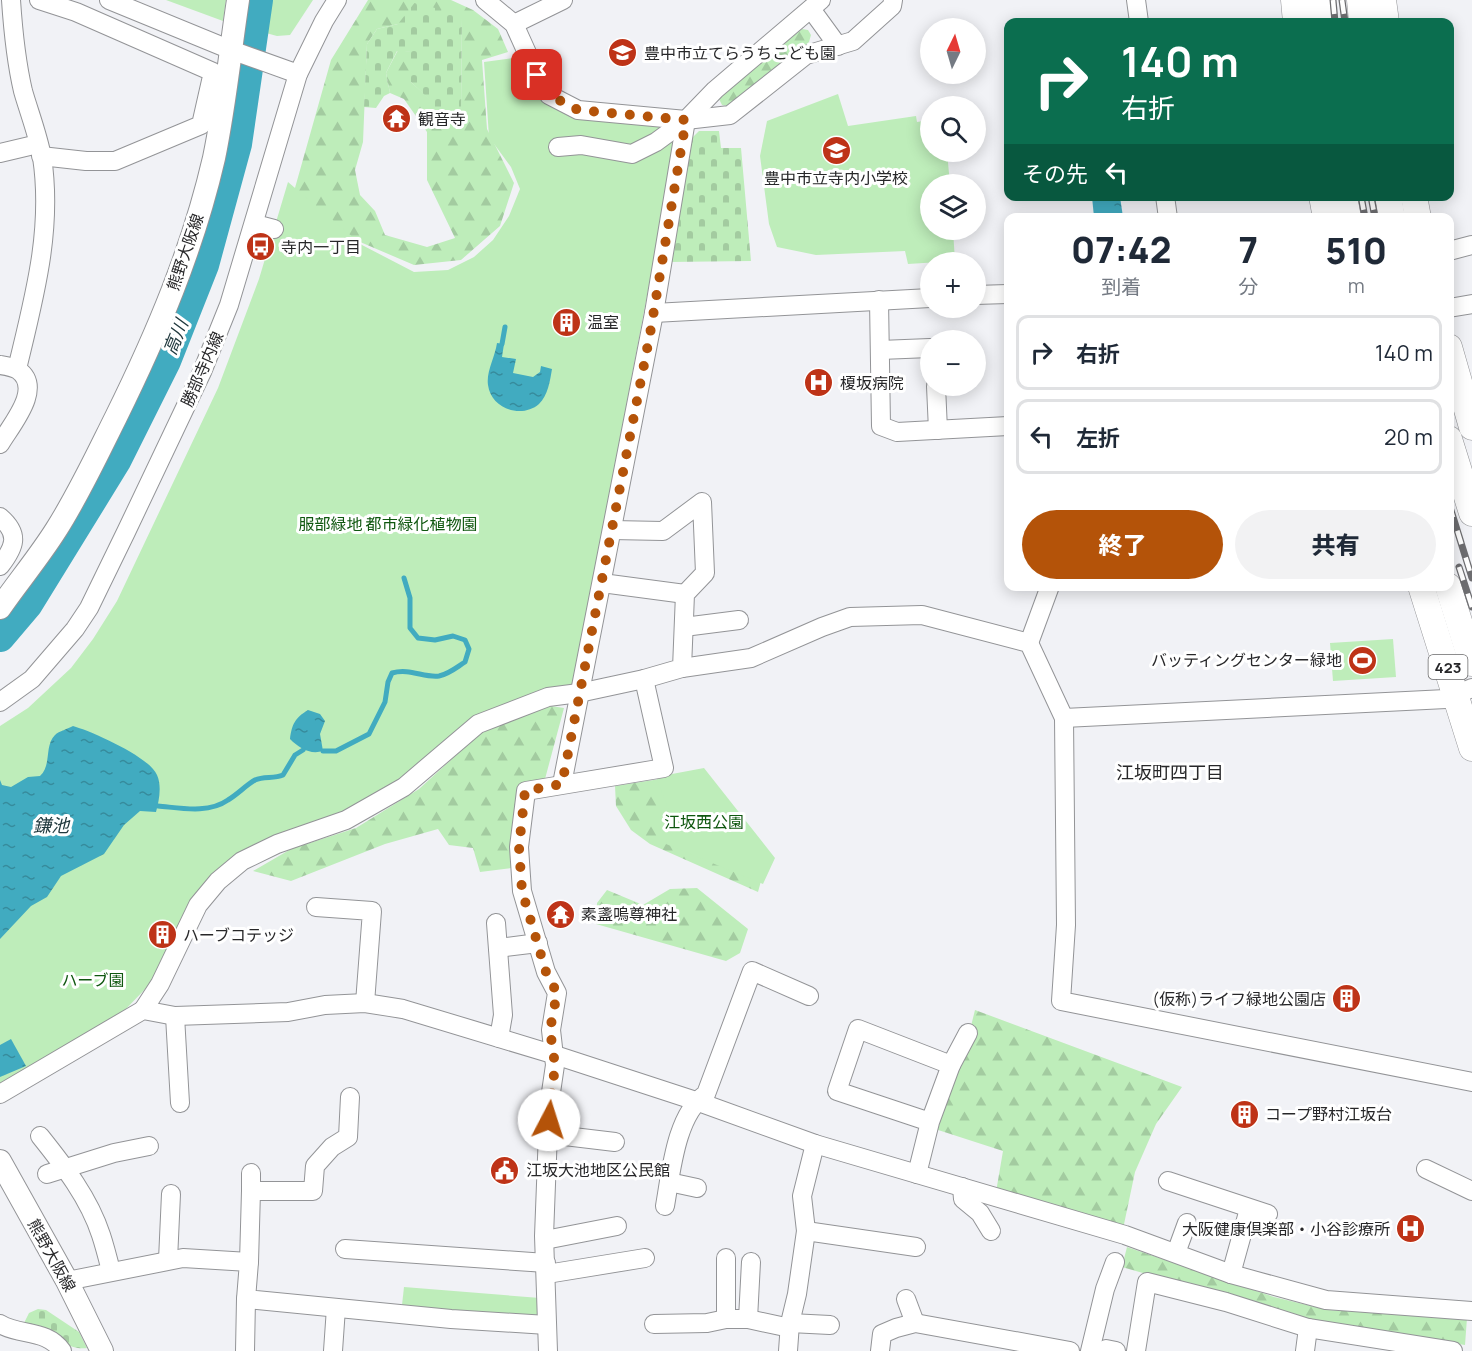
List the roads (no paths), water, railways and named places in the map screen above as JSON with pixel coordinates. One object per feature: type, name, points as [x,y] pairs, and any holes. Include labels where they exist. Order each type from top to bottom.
[{"type":"highway","points":[[1294,0],[1296,18]]},
{"type":"highway","points":[[1317,0],[1319,18]]},
{"type":"highway","points":[[1360,0],[1362,18]]},
{"type":"highway","points":[[1383,0],[1385,18]]},
{"type":"highway","points":[[1454,364],[1472,427]]},
{"type":"highway","points":[[1454,454],[1472,513]]},
{"type":"highway","name":"423","points":[[1423,591],[1466,691],[1472,748]]},
{"type":"highway","name":"423","points":[[1450,591],[1472,663]]},
{"type":"main road","name":"熊野大阪線","points":[[0,608],[56,530],[92,466],[165,310],[194,230],[213,159],[230,68],[238,0]]},
{"type":"main road","name":"熊野大阪線","points":[[0,1161],[67,1281],[102,1351]]},
{"type":"street","points":[[0,444],[28,397],[27,379],[8,367],[43,255],[45,212],[40,150],[23,89],[13,31],[11,0]]},
{"type":"street","points":[[0,153],[40,150],[86,161],[115,161],[201,125],[213,72],[76,12],[39,0]]},
{"type":"street","name":"勝部寺内線","points":[[0,702],[32,679],[57,652],[89,608],[202,372],[229,305],[298,74],[337,0]]},
{"type":"street","points":[[484,0],[514,24],[537,75],[549,95],[578,110],[686,120],[730,114],[806,56],[854,41],[892,6],[893,0]]},
{"type":"street","points":[[514,24],[564,0]]},
{"type":"street","points":[[1136,0],[1138,18]]},
{"type":"street","points":[[109,26],[115,2],[231,50],[298,74]]},
{"type":"street","points":[[558,147],[581,145],[632,154],[669,134],[715,90],[816,5],[838,46]]},
{"type":"street","points":[[562,784],[654,313],[686,120]]},
{"type":"street","points":[[255,224],[274,230]]},
{"type":"street","points":[[1454,249],[1472,245]]},
{"type":"street","points":[[986,295],[1004,294]]},
{"type":"street","points":[[654,313],[920,298]]},
{"type":"street","points":[[879,300],[881,426],[897,432],[1004,426]]},
{"type":"street","points":[[1454,307],[1472,304]]},
{"type":"street","points":[[880,350],[920,348]]},
{"type":"street","points":[[936,396],[938,430]]},
{"type":"street","points":[[612,530],[663,531],[702,501],[705,573],[685,594],[682,668]]},
{"type":"street","points":[[0,517],[9,525],[14,538],[11,552],[0,566]]},
{"type":"street","points":[[602,583],[685,594]]},
{"type":"street","points":[[1048,591],[1029,643],[1065,718],[1066,926],[1061,1000],[1472,1082]]},
{"type":"street","points":[[0,1094],[143,1010],[160,984],[198,905],[218,881],[242,861],[277,844],[345,820],[404,787],[478,724],[548,697],[644,679],[682,668],[751,658],[850,617],[922,615],[1029,643]]},
{"type":"street","points":[[684,627],[740,620]]},
{"type":"street","points":[[548,1351],[545,1240],[549,1106],[555,1065],[550,1030],[557,993],[546,972],[522,891],[519,847],[525,791],[664,768],[644,679]]},
{"type":"street","points":[[1065,718],[1446,699],[1466,691]]},
{"type":"street","points":[[316,907],[372,911],[365,1003]]},
{"type":"street","points":[[496,923],[502,1015],[499,1038]]},
{"type":"street","points":[[498,948],[538,943]]},
{"type":"street","points":[[665,1206],[680,1134],[688,1112],[696,1101],[706,1094],[752,971],[809,996]]},
{"type":"street","points":[[143,1010],[175,1016],[288,1012],[325,1005],[365,1003],[403,1009],[696,1101],[815,1144],[1125,1235],[1232,1274],[1326,1300],[1472,1311]]},
{"type":"street","points":[[175,1016],[180,1103]]},
{"type":"street","points":[[930,1122],[837,1091],[858,1029],[951,1065]]},
{"type":"street","points":[[917,1174],[930,1122],[951,1065],[968,1033]]},
{"type":"street","points":[[244,1351],[251,1182],[313,1191],[315,1166],[332,1147],[348,1137],[350,1097]]},
{"type":"street","points":[[548,1134],[615,1142]]},
{"type":"street","points":[[39,1136],[65,1168],[84,1197],[101,1233],[111,1271]]},
{"type":"street","points":[[788,1351],[790,1325],[798,1294],[806,1231],[802,1196],[815,1144]]},
{"type":"street","points":[[47,1174],[65,1168],[116,1161],[149,1146]]},
{"type":"street","points":[[1426,1168],[1472,1191]]},
{"type":"street","points":[[1168,1181],[1268,1214]]},
{"type":"street","points":[[669,1182],[697,1188]]},
{"type":"street","points":[[962,1187],[963,1199],[980,1213],[991,1231]]},
{"type":"street","points":[[168,1260],[171,1194]]},
{"type":"street","points":[[1232,1274],[1249,1209]]},
{"type":"street","points":[[1176,1253],[1187,1223]]},
{"type":"street","points":[[545,1240],[617,1226]]},
{"type":"street","points":[[806,1231],[916,1247]]},
{"type":"street","points":[[345,1249],[506,1261],[546,1268],[645,1258]]},
{"type":"street","points":[[67,1281],[183,1258],[249,1262]]},
{"type":"street","points":[[726,1258],[726,1319]]},
{"type":"street","points":[[748,1319],[751,1262]]},
{"type":"street","points":[[1104,1350],[1105,1289],[1115,1262]]},
{"type":"street","points":[[1136,1351],[1147,1282],[1226,1302],[1308,1328],[1453,1351]]},
{"type":"street","points":[[246,1299],[451,1320],[547,1325]]},
{"type":"street","points":[[906,1299],[915,1323]]},
{"type":"street","points":[[333,1351],[336,1308]]},
{"type":"street","points":[[654,1324],[708,1323],[726,1319],[748,1319],[790,1325],[830,1325]]},
{"type":"street","points":[[880,1351],[882,1334],[915,1323],[1070,1351]]},
{"type":"street","points":[[0,1324],[7,1328],[43,1336],[57,1344],[62,1351]]},
{"type":"street","points":[[1305,1351],[1308,1328]]},
{"type":"water","points":[[1092,201],[1121,201],[1122,213],[1094,213]]},
{"type":"water","points":[[497,343],[504,344],[502,357],[516,359],[513,373],[533,377],[540,372],[541,366],[552,369],[548,388],[539,404],[524,411],[516,411],[501,406],[490,393],[488,375]]},
{"type":"water","points":[[308,710],[320,714],[325,721],[320,734],[323,751],[305,750],[290,739],[295,722]]},
{"type":"water","name":"鎌池","points":[[73,726],[119,746],[152,768],[159,784],[156,812],[140,811],[124,825],[104,854],[61,876],[47,897],[31,906],[0,939],[0,780],[2,785],[11,787],[28,777],[40,776],[46,766],[52,739]]},
{"type":"water","points":[[11,1039],[26,1066],[0,1077],[0,1045]]},
{"type":"waterway","name":"高川","points":[[0,637],[28,604],[116,461],[166,361],[204,265],[237,144],[258,0]]},
{"type":"waterway","points":[[502,344],[505,327]]},
{"type":"waterway","points":[[323,751],[336,751],[369,734],[385,702],[392,673],[405,672],[439,676],[465,662],[469,649],[465,640],[453,636],[435,640],[418,638],[410,628],[410,598],[404,578]]},
{"type":"waterway","points":[[158,806],[203,809],[220,804],[232,798],[255,780],[283,775],[295,755],[303,750]]},
{"type":"railway","points":[[1333,0],[1335,18]]},
{"type":"railway","points":[[1342,0],[1344,18]]},
{"type":"railway","points":[[1362,201],[1364,213]]},
{"type":"railway","points":[[1372,201],[1374,213]]},
{"type":"railway","points":[[1454,520],[1472,578]]},
{"type":"railway","points":[[1459,567],[1472,607]]},
{"type":"place","name":"豊中市立てらうちこども園","points":[[623,53]]},
{"type":"place","name":"観音寺","points":[[397,119]]},
{"type":"place","name":"豊中市立寺内小学校","points":[[836,150]]},
{"type":"place","name":"寺内一丁目","points":[[260,247]]},
{"type":"place","name":"温室","points":[[566,322]]},
{"type":"place","name":"榎坂病院","points":[[819,383]]},
{"type":"place","name":"バッティングセンター緑地","points":[[1363,660]]},
{"type":"place","name":"素盞嗚尊神社","points":[[560,914]]},
{"type":"place","name":"ハーブコテッジ","points":[[162,935]]},
{"type":"place","name":"(仮称)ライフ緑地公園店","points":[[1347,999]]},
{"type":"place","name":"コープ野村江坂台","points":[[1244,1114]]},
{"type":"place","name":"江坂大池地区公民館","points":[[505,1170]]},
{"type":"place","name":"大阪健康倶楽部・小谷診療所","points":[[1411,1229]]},
{"type":"district","name":"江坂町四丁目","points":[[1170,772]]},
{"type":"park label","name":"服部緑地 都市緑化植物園","points":[[388,524]]},
{"type":"park label","name":"江坂西公園","points":[[704,822]]},
{"type":"park label","name":"ハーブ園","points":[[93,980]]}]
